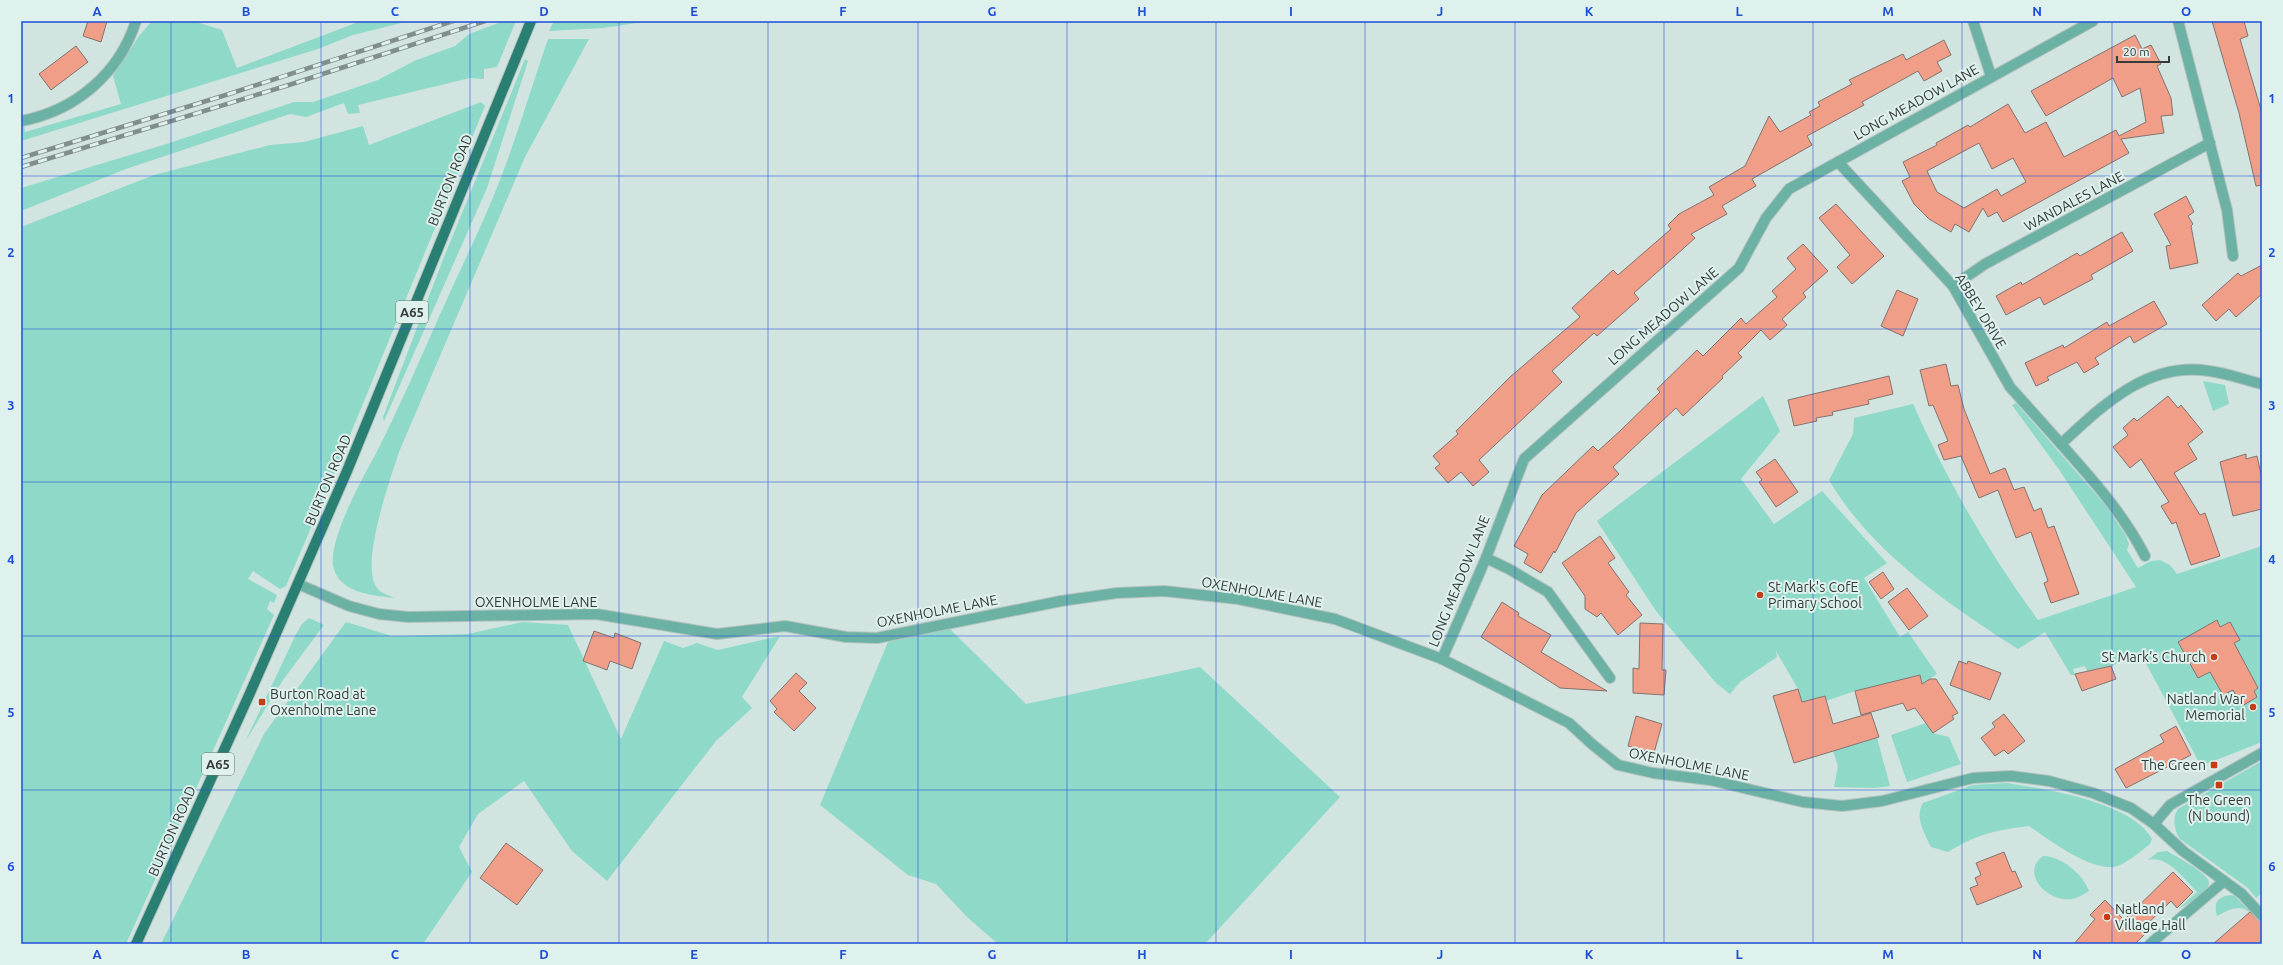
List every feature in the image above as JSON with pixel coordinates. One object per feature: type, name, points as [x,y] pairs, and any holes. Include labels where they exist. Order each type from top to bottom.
[{"type":"main road","name":"BURTON ROAD","points":[[136,944],[298,584],[347,471],[531,21]]},
{"type":"street","points":[[21,121],[52,114],[83,96],[108,72],[119,56],[136,21]]},
{"type":"street","name":"LONG MEADOW LANE","points":[[1972,21],[1991,76]]},
{"type":"street","name":"LONG MEADOW LANE","points":[[1442,660],[1486,558],[1519,468],[1531,450],[1739,268],[1766,218],[1789,190],[1991,76],[2093,21]]},
{"type":"street","points":[[2178,21],[2227,210],[2233,256]]},
{"type":"street","name":"WANDALES LANE","points":[[1953,286],[1985,264],[2210,142]]},
{"type":"street","name":"ABBEY DRIVE","points":[[1838,162],[1953,286],[2010,387],[2114,505],[2133,532],[2145,556]]},
{"type":"street","points":[[2061,444],[2098,410],[2130,386],[2172,372],[2208,371],[2262,384]]},
{"type":"street","points":[[1486,558],[1509,569],[1548,592],[1610,678]]},
{"type":"street","name":"OXENHOLME LANE","points":[[298,584],[349,606],[379,614],[408,617],[596,614],[717,634],[785,626],[846,637],[877,638],[1061,601],[1117,593],[1164,591],[1238,599],[1335,619],[1442,660],[1569,723],[1592,746],[1618,765],[1653,773],[1710,780],[1803,802],[1842,806],[1882,801],[1972,778],[2011,776],[2049,781],[2093,793],[2131,808],[2154,824],[2183,851],[2242,894],[2262,916]]},
{"type":"street","points":[[2154,824],[2170,805],[2262,753]]},
{"type":"street","points":[[2150,944],[2224,881]]},
{"type":"green space","points":[[152,21],[193,21],[222,30],[237,68],[361,21],[409,21],[353,35],[318,49],[21,141],[21,127],[24,126],[25,132],[121,104],[113,76],[139,36]]},
{"type":"green space","points":[[504,21],[516,21],[497,67],[484,69],[484,79],[470,78],[358,105],[360,113],[348,114],[344,103],[306,117],[290,114],[126,169],[21,211],[21,188],[163,145],[294,102],[313,102],[378,80],[414,61],[455,46],[469,34]]},
{"type":"green space","points":[[554,21],[650,21],[603,28],[549,31]]},
{"type":"green space","points":[[548,39],[589,39],[525,157],[399,452],[378,522],[372,562],[373,578],[378,589],[394,598],[375,596],[357,591],[341,582],[333,565],[333,554],[341,526],[354,495],[401,402],[488,210],[502,176]]},
{"type":"green space","points":[[525,59],[528,61],[487,188],[384,421],[383,417],[442,262]]},
{"type":"green space","points":[[481,102],[485,106],[337,467],[286,586],[280,589],[253,571],[248,579],[277,595],[274,603],[270,601],[267,609],[274,615],[126,944],[21,944],[21,227],[154,175],[270,145],[304,142],[363,126],[369,145]]},
{"type":"green space","points":[[2203,381],[2225,385],[2229,404],[2213,411]]},
{"type":"green space","name":"St Mark's CofE Primary School","points":[[1763,396],[1780,431],[1741,479],[1774,524],[1822,491],[1887,563],[1864,578],[1900,637],[1908,632],[1937,674],[1922,684],[1920,675],[1855,691],[1826,701],[1824,696],[1802,702],[1798,689],[1776,651],[1777,657],[1740,682],[1730,694],[1716,683],[1656,611],[1597,521]]},
{"type":"green space","points":[[2016,403],[2107,507],[2126,536],[2129,544],[2127,550],[2138,568],[2151,561],[2160,560],[2170,565],[2177,574],[2262,546],[2262,742],[2201,766],[2141,654],[2111,666],[2087,671],[2085,666],[2073,669],[2075,675],[2071,675],[2045,632],[2018,649],[1939,595],[1889,554],[1846,506],[1829,480],[1853,434],[1854,418],[1913,404],[1954,488],[1985,542],[2038,620],[2136,587],[2060,471],[2012,405]]},
{"type":"green space","points":[[309,618],[324,625],[283,680],[245,742],[296,634],[302,624]]},
{"type":"green space","points":[[346,622],[392,636],[467,634],[523,622],[568,625],[621,739],[664,641],[683,648],[697,643],[718,650],[780,636],[742,697],[752,708],[716,741],[607,881],[572,851],[524,781],[478,814],[459,847],[472,872],[423,944],[161,944],[264,734]]},
{"type":"green space","points":[[950,629],[1026,704],[1200,667],[1340,797],[1205,944],[998,944],[967,917],[936,884],[908,875],[820,805],[888,642]]},
{"type":"green space","points":[[1926,723],[1933,733],[1949,737],[1961,764],[1907,782],[1891,735]]},
{"type":"green space","points":[[1877,738],[1890,786],[1874,788],[1834,787],[1838,766],[1833,751]]},
{"type":"green space","points":[[2262,761],[2262,893],[2256,898],[2248,888],[2180,839],[2176,832],[2174,820],[2178,809]]},
{"type":"green space","points":[[2007,783],[2043,789],[2086,799],[2126,815],[2142,826],[2152,839],[2150,844],[2124,863],[2110,867],[2098,866],[2073,855],[2048,840],[2029,826],[2006,829],[1987,834],[1968,841],[1948,852],[1931,847],[1923,831],[1920,820],[1923,803],[1973,785]]},
{"type":"green space","points":[[2167,851],[2198,870],[2208,879],[2209,883],[2208,887],[2201,894],[2178,909],[2197,892],[2169,864],[2155,859],[2148,860],[2158,852]]},
{"type":"green space","points":[[2043,856],[2057,859],[2077,872],[2089,891],[2072,899],[2063,899],[2046,892],[2036,879],[2034,871],[2036,863]]},
{"type":"green space","points":[[2230,895],[2235,896],[2252,914],[2243,909],[2235,908],[2217,916],[2217,902],[2222,897]]},
{"type":"building","points":[[88,21],[107,21],[101,42],[83,36]]},
{"type":"building","points":[[2212,21],[2244,21],[2248,36],[2240,39],[2262,113],[2262,185],[2256,186],[2239,113]]},
{"type":"building","points":[[2135,35],[2142,49],[2151,45],[2161,64],[2157,66],[2171,98],[2173,115],[2161,116],[2164,133],[2121,139],[2129,153],[2003,222],[1997,212],[1988,217],[1983,208],[1969,232],[1955,224],[1951,232],[1929,219],[1914,204],[1902,181],[1910,177],[1903,162],[1937,145],[1936,143],[1968,125],[1970,127],[2008,104],[2025,133],[2046,122],[2064,157],[2116,130],[2119,136],[2146,122],[2140,88],[2122,97],[2113,78],[2046,116],[2031,91]],"holes":[[[1979,143],[1992,169],[2013,158],[2026,182],[2001,196],[1997,189],[1964,208],[1937,192],[1927,171]]]},
{"type":"building","points":[[1944,40],[1951,55],[1937,62],[1942,71],[1924,81],[1918,71],[1862,102],[1864,105],[1807,136],[1812,145],[1752,179],[1756,186],[1722,206],[1727,214],[1691,234],[1695,238],[1634,293],[1639,299],[1597,336],[1594,333],[1552,371],[1562,382],[1479,460],[1489,472],[1473,486],[1461,472],[1448,483],[1435,468],[1440,464],[1433,456],[1458,434],[1456,431],[1510,377],[1580,317],[1572,308],[1613,270],[1618,275],[1671,229],[1668,225],[1679,214],[1714,195],[1709,187],[1745,166],[1769,116],[1780,132],[1811,115],[1809,112],[1820,106],[1818,102],[1852,84],[1849,80],[1903,54],[1906,60]]},
{"type":"building","points":[[76,46],[88,62],[51,90],[39,74]]},
{"type":"building","points":[[2186,196],[2194,212],[2188,216],[2193,224],[2191,226],[2198,263],[2170,269],[2166,246],[2171,245],[2154,214]]},
{"type":"building","points":[[1836,204],[1884,256],[1852,284],[1837,267],[1850,255],[1819,218]]},
{"type":"building","points":[[2122,232],[2133,251],[2091,275],[2093,279],[2044,305],[2040,297],[2006,315],[1996,296],[2021,282],[2022,285],[2077,253],[2080,256]]},
{"type":"building","points":[[1803,244],[1828,271],[1803,293],[1806,297],[1782,319],[1787,325],[1770,340],[1761,330],[1738,353],[1742,357],[1722,376],[1723,378],[1683,416],[1676,408],[1613,467],[1619,474],[1576,513],[1555,553],[1554,551],[1541,573],[1524,563],[1528,554],[1514,546],[1542,495],[1593,446],[1598,451],[1620,431],[1660,392],[1657,389],[1697,350],[1703,356],[1741,318],[1746,324],[1777,297],[1772,291],[1796,269],[1787,258]]},
{"type":"building","points":[[2262,265],[2262,294],[2236,317],[2229,309],[2216,321],[2202,305],[2238,273],[2241,276]]},
{"type":"building","points":[[1897,290],[1918,299],[1903,336],[1881,326]]},
{"type":"building","points":[[2154,301],[2167,324],[2134,343],[2130,336],[2095,358],[2099,364],[2084,373],[2077,362],[2047,377],[2049,380],[2036,386],[2025,363],[2063,345],[2064,348],[2107,322],[2109,326]]},
{"type":"building","points":[[1946,364],[1951,386],[1958,385],[1964,409],[1990,474],[2005,468],[2014,490],[2024,487],[2034,511],[2041,508],[2048,528],[2054,526],[2079,594],[2051,603],[2044,583],[2048,581],[2031,532],[2016,538],[1998,490],[1979,498],[1961,456],[1944,460],[1938,445],[1948,441],[1933,405],[1929,406],[1920,370]]},
{"type":"building","points":[[1889,376],[1893,394],[1868,400],[1869,404],[1832,412],[1833,415],[1816,418],[1817,421],[1794,426],[1788,400]]},
{"type":"building","points":[[2168,396],[2178,408],[2181,405],[2203,432],[2188,444],[2197,459],[2174,473],[2200,515],[2205,513],[2220,556],[2191,565],[2176,522],[2172,524],[2161,506],[2169,502],[2141,459],[2130,468],[2113,447],[2128,435],[2123,428],[2134,418],[2137,421]]},
{"type":"building","points":[[2246,454],[2246,459],[2257,456],[2262,479],[2262,509],[2233,516],[2220,462]]},
{"type":"building","points":[[1775,459],[1798,492],[1776,507],[1759,482],[1762,480],[1756,472]]},
{"type":"building","points":[[1600,536],[1615,558],[1608,563],[1629,592],[1626,595],[1642,615],[1618,635],[1601,613],[1597,617],[1585,609],[1585,596],[1562,563]]},
{"type":"building","points":[[1883,572],[1894,589],[1881,599],[1869,582]]},
{"type":"building","points":[[1907,588],[1928,616],[1909,630],[1888,602]]},
{"type":"building","points":[[1502,602],[1519,613],[1518,616],[1551,635],[1541,652],[1607,691],[1560,688],[1481,637]]},
{"type":"building","name":"St Mark’s Church","points":[[2217,620],[2220,627],[2230,622],[2240,640],[2234,643],[2258,688],[2254,691],[2257,697],[2242,706],[2233,690],[2223,695],[2210,672],[2198,678],[2178,642]]},
{"type":"building","points":[[1640,623],[1663,624],[1662,670],[1666,670],[1664,695],[1633,693],[1633,668],[1639,669]]},
{"type":"building","points":[[594,631],[614,638],[615,633],[641,643],[632,669],[610,661],[607,670],[583,661]]},
{"type":"building","points":[[1959,661],[1967,664],[1968,661],[2001,673],[1990,700],[1950,685]]},
{"type":"building","points":[[2111,666],[2116,679],[2082,691],[2075,674]]},
{"type":"building","points":[[796,673],[807,683],[799,691],[816,708],[794,731],[774,712],[777,709],[770,701]]},
{"type":"building","points":[[1920,675],[1922,684],[1930,679],[1936,679],[1958,713],[1952,716],[1954,719],[1933,733],[1915,708],[1907,711],[1903,703],[1861,715],[1855,691]]},
{"type":"building","points":[[1798,689],[1802,702],[1825,696],[1833,724],[1871,713],[1879,737],[1794,763],[1773,696]]},
{"type":"building","points":[[2004,714],[2025,741],[2008,754],[2004,750],[1995,756],[1981,738],[1995,727],[1992,723]]},
{"type":"building","points":[[1636,716],[1662,724],[1654,753],[1628,746]]},
{"type":"building","points":[[2176,726],[2191,755],[2126,788],[2115,769],[2164,742],[2160,735]]},
{"type":"building","points":[[506,843],[543,870],[517,905],[480,878]]},
{"type":"building","points":[[2004,852],[2012,872],[2015,871],[2022,887],[1977,905],[1970,888],[1978,885],[1975,878],[1981,875],[1976,863]]},
{"type":"building","points":[[2173,872],[2193,892],[2177,908],[2171,901],[2142,929],[2146,933],[2135,944],[2074,944],[2095,919],[2090,915],[2105,900],[2124,920]]},
{"type":"building","points":[[2250,912],[2262,922],[2262,944],[2213,944]]},
{"type":"railway","points":[[21,158],[229,94],[453,21]]},
{"type":"railway","points":[[21,167],[289,85],[485,21]]},
{"type":"place","name":"St Mark's CofE Primary School","points":[[1760,595]]},
{"type":"place","name":"St Mark’s Church","points":[[2214,657]]},
{"type":"place","name":"Burton Road at Oxenholme Lane","points":[[262,702]]},
{"type":"place","name":"Natland War Memorial","points":[[2253,707]]},
{"type":"place","name":"The Green","points":[[2214,765]]},
{"type":"place","name":"The Green (N bound)","points":[[2219,785]]},
{"type":"place","name":"Natland Village Hall","points":[[2107,917]]}]
